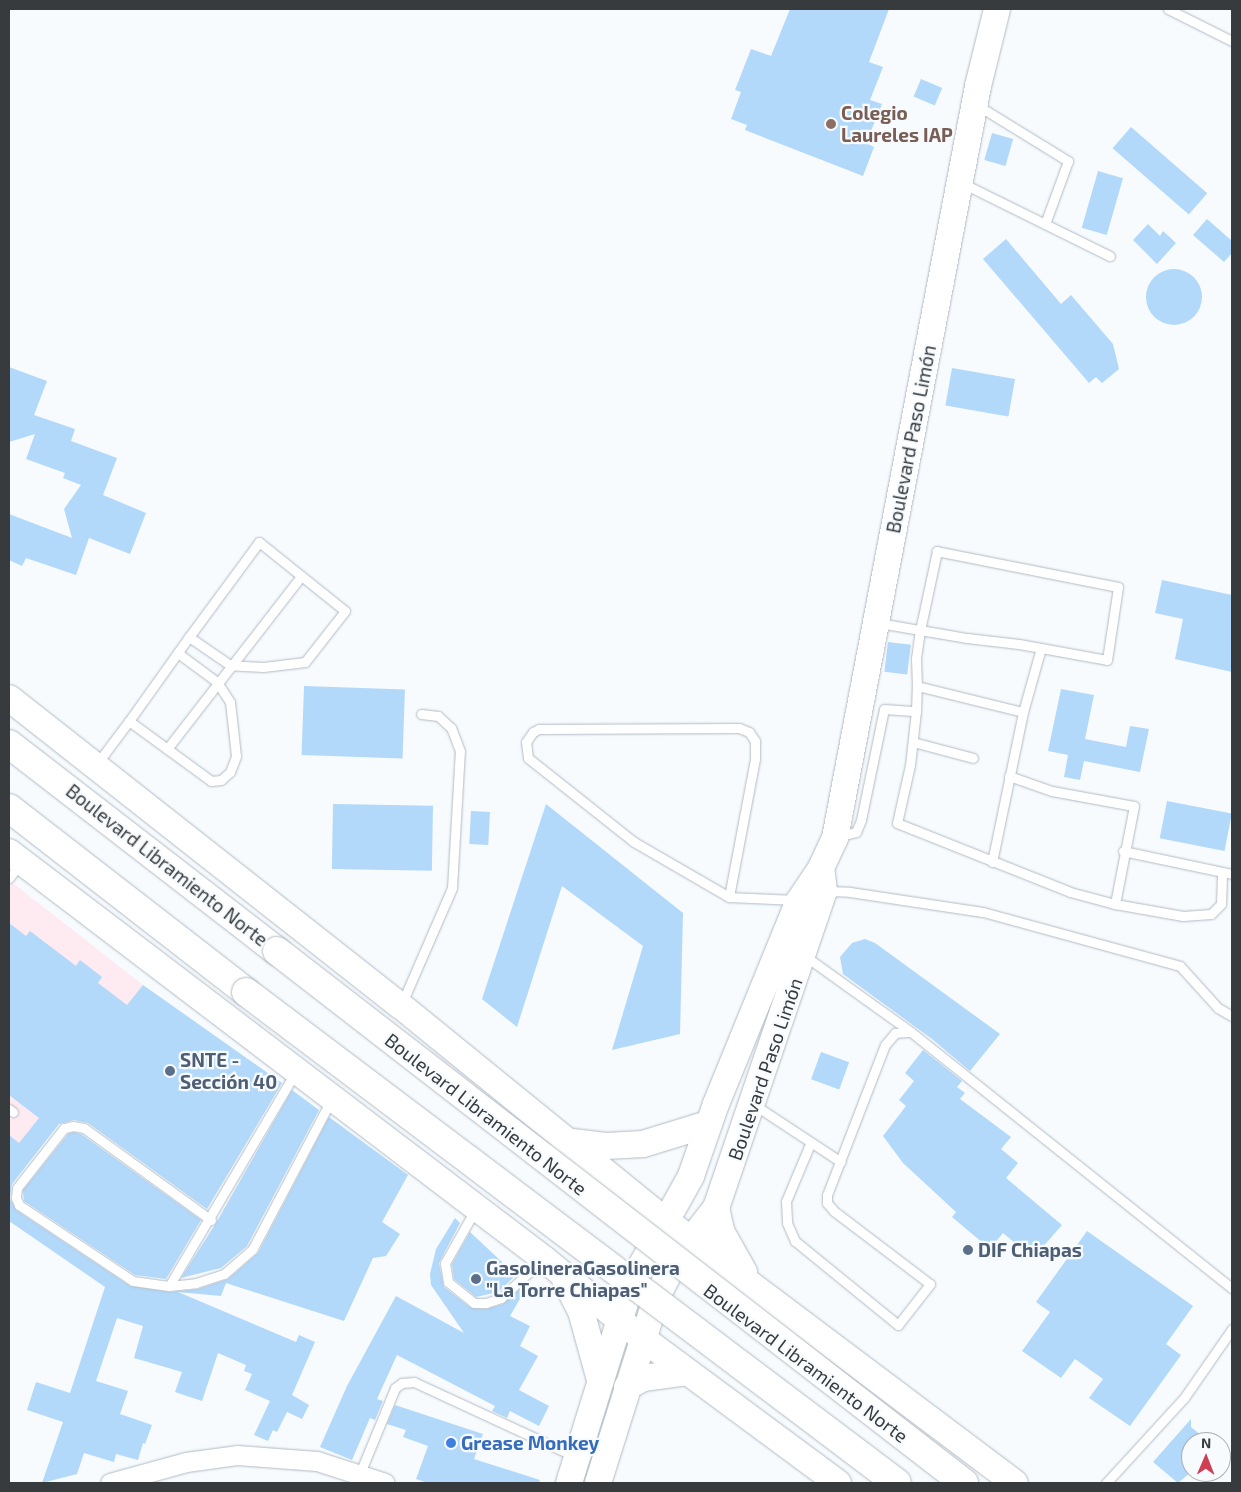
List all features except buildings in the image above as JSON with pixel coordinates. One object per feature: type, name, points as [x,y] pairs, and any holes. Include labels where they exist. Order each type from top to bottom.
[{"type":"highway","name":"Boulevard Libramiento Norte","points":[[9,744],[964,1483]]},
{"type":"highway","name":"Boulevard Libramiento Norte","points":[[9,808],[246,992],[897,1483]]},
{"type":"main road","name":"Boulevard Paso Limón","points":[[569,1483],[631,1284],[691,1176],[708,1124],[793,950],[823,879],[835,838],[975,104],[997,9]]},
{"type":"main road","points":[[9,698],[401,1006],[564,1141],[683,1248],[751,1283],[1015,1483]]},
{"type":"main road","points":[[13,864],[297,1071],[551,1264],[620,1318],[642,1338],[838,1483]]},
{"type":"main road","name":"Boulevard Paso Limón","points":[[598,1483],[642,1338],[683,1248],[716,1208],[753,1104],[793,950],[799,901],[823,879]]},
{"type":"main road","points":[[564,1141],[606,1146],[643,1144],[708,1124]]},
{"type":"main road","points":[[716,1208],[722,1234],[751,1283]]},
{"type":"main road","points":[[551,1264],[581,1311],[600,1380]]},
{"type":"main road","points":[[627,1387],[643,1378],[688,1372]]},
{"type":"street","points":[[110,1483],[186,1462],[237,1455],[317,1462],[360,1473],[385,1483]]},
{"type":"lane","points":[[1168,9],[1232,41]]},
{"type":"lane","points":[[975,104],[1068,160],[1045,224]]},
{"type":"lane","points":[[960,182],[1110,256]]},
{"type":"lane","points":[[96,765],[128,722],[189,637],[259,542],[345,610],[305,662],[263,667],[230,665],[189,637]]},
{"type":"lane","points":[[876,623],[920,630],[1041,648],[1107,660],[1118,587],[938,551],[920,630],[916,658],[918,686],[913,742],[897,823],[1070,892],[1115,904],[1184,916],[1211,914],[1221,904],[1222,872]]},
{"type":"lane","points":[[167,749],[230,665],[301,576]]},
{"type":"lane","points":[[992,862],[1023,712],[1041,648]]},
{"type":"lane","points":[[128,722],[211,781],[221,780],[230,772],[236,756],[234,723],[230,702],[217,682],[178,653]]},
{"type":"lane","points":[[918,686],[1023,712]]},
{"type":"lane","points":[[835,838],[856,832],[861,820],[884,709],[916,711]]},
{"type":"lane","points":[[401,1006],[452,888],[460,751],[451,728],[438,716],[421,714]]},
{"type":"lane","points":[[729,897],[755,759],[755,741],[749,732],[739,728],[539,729],[533,732],[526,742],[528,758],[634,842],[729,897],[799,901]]},
{"type":"lane","points":[[913,742],[973,758]]},
{"type":"lane","points":[[1009,776],[1052,791],[1134,806],[1123,851],[1115,904]]},
{"type":"lane","points":[[1123,851],[1232,874]]},
{"type":"lane","points":[[823,879],[850,892],[982,912],[1180,966],[1218,1008],[1232,1016]]},
{"type":"lane","points":[[793,950],[910,1032],[1232,1288]]},
{"type":"lane","points":[[810,1144],[786,1201],[787,1223],[796,1241],[898,1325],[930,1284],[834,1211],[828,1203],[827,1195],[885,1045],[895,1033],[910,1032]]},
{"type":"lane","points":[[169,1286],[211,1220],[297,1071]]},
{"type":"lane","points":[[211,1220],[84,1128],[73,1126],[64,1128],[17,1188],[16,1198],[19,1205],[82,1249],[133,1281],[169,1286],[196,1283],[224,1274],[252,1250],[332,1098]]},
{"type":"lane","points":[[753,1104],[810,1144],[841,1162]]},
{"type":"lane","points":[[476,1207],[445,1263],[448,1282],[474,1303],[486,1303],[500,1298],[551,1264]]},
{"type":"lane","points":[[1106,1483],[1184,1398],[1232,1330]]},
{"type":"lane","points":[[360,1473],[395,1388],[402,1383],[414,1382],[577,1457]]},
{"type":"shaded area","points":[[9,880],[143,985],[9,1157]]},
{"type":"place","name":"Colegio Laureles IAP","points":[[831,124]]},
{"type":"place","name":"SNTE - Sección 40","points":[[170,1071]]},
{"type":"place","name":"DIF Chiapas","points":[[968,1250]]},
{"type":"place","name":"GasolineraGasolinera \"La Torre Chiapas\"","points":[[476,1279]]},
{"type":"place","name":"Grease Monkey","points":[[451,1443]]}]
